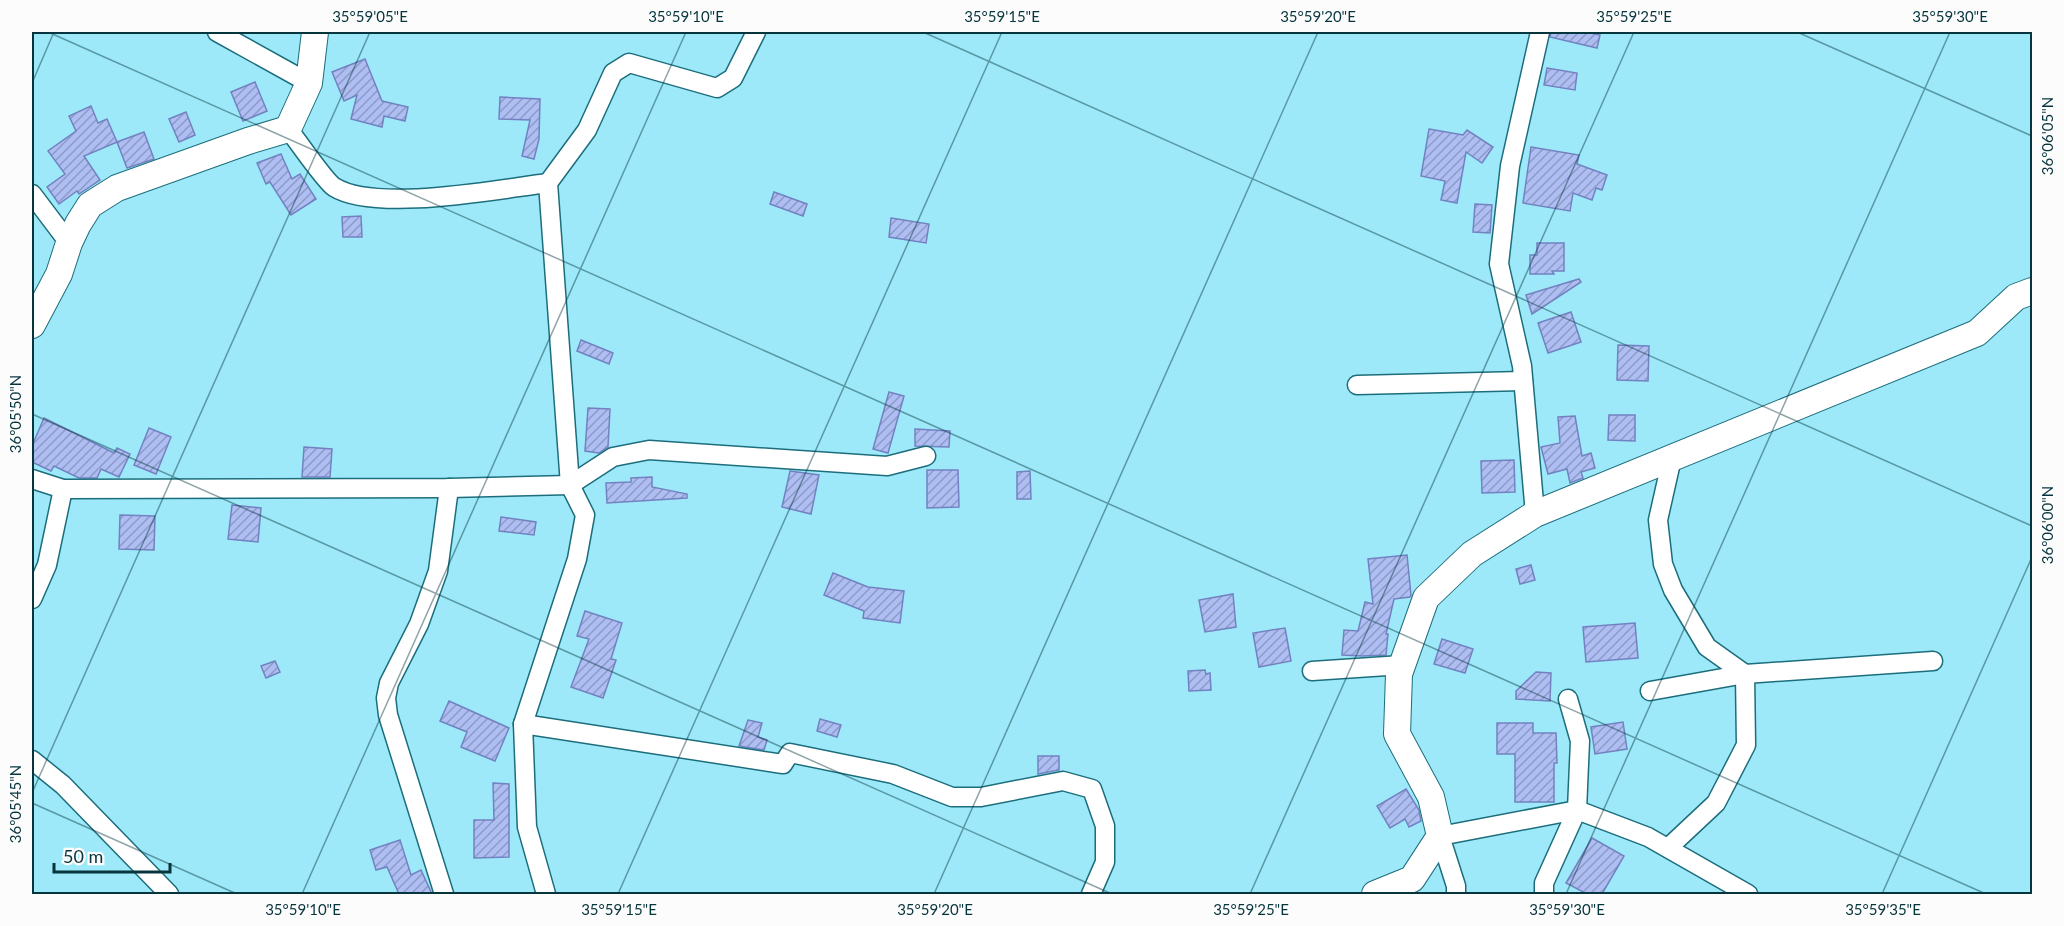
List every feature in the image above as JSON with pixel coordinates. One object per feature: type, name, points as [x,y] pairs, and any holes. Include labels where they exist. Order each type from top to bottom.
[{"type":"street","points":[[217,32],[309,83]]},
{"type":"street","points":[[32,325],[59,274],[78,224],[90,205],[117,188],[288,129],[309,83],[315,32]]},
{"type":"street","points":[[546,894],[527,827],[523,724],[577,559],[585,515],[570,485],[548,183],[587,130],[613,74],[628,63],[717,88],[734,78],[756,32]]},
{"type":"street","points":[[1535,514],[1522,366],[1499,264],[1510,166],[1540,32]]},
{"type":"street","points":[[288,129],[333,186],[358,196],[411,199],[548,183]]},
{"type":"street","points":[[32,194],[69,243]]},
{"type":"street","points":[[1456,894],[1456,886],[1440,836],[1431,797],[1397,734],[1399,675],[1426,598],[1472,554],[1535,514],[1977,333],[2016,297],[2032,291]]},
{"type":"street","points":[[1357,385],[1523,381]]},
{"type":"street","points":[[32,479],[63,489],[448,488],[570,485],[613,457],[649,450],[887,466],[926,456]]},
{"type":"street","points":[[1672,458],[1658,520],[1663,564],[1673,590],[1707,647],[1745,674]]},
{"type":"street","points":[[444,894],[388,715],[386,698],[388,683],[419,624],[438,571],[448,488]]},
{"type":"street","points":[[32,599],[47,565],[63,489]]},
{"type":"street","points":[[1650,691],[1745,674],[1933,661]]},
{"type":"street","points":[[1311,671],[1402,665]]},
{"type":"street","points":[[1668,848],[1716,803],[1746,745],[1745,674]]},
{"type":"street","points":[[1544,894],[1544,883],[1577,810],[1580,741],[1568,699]]},
{"type":"street","points":[[523,724],[783,764],[790,753],[893,774],[951,797],[981,796],[1063,781],[1092,789],[1105,826],[1105,862],[1091,894]]},
{"type":"street","points":[[32,760],[63,785],[170,894]]},
{"type":"street","points":[[1375,894],[1412,879],[1440,836],[1577,810],[1648,837],[1748,894]]},
{"type":"building","points":[[1551,32],[1586,32],[1600,35],[1597,48],[1550,37]]},
{"type":"building","points":[[365,59],[382,101],[408,107],[405,121],[384,116],[382,127],[351,119],[357,95],[344,101],[332,72]]},
{"type":"building","points":[[1547,68],[1577,73],[1575,90],[1544,85]]},
{"type":"building","points":[[255,82],[267,111],[243,121],[231,92]]},
{"type":"building","points":[[500,97],[540,99],[539,139],[534,159],[522,156],[530,120],[499,119]]},
{"type":"building","points":[[91,106],[98,123],[107,119],[117,142],[84,156],[100,180],[79,194],[77,191],[59,204],[47,187],[65,174],[48,151],[76,131],[69,116]]},
{"type":"building","points":[[186,112],[195,135],[179,142],[169,119]]},
{"type":"building","points":[[1429,129],[1463,135],[1467,130],[1493,147],[1482,163],[1466,152],[1457,203],[1441,200],[1445,181],[1421,176]]},
{"type":"building","points":[[144,132],[154,159],[127,168],[117,142]]},
{"type":"building","points":[[1531,147],[1579,155],[1577,164],[1607,175],[1602,190],[1596,188],[1592,200],[1573,193],[1570,211],[1523,203]]},
{"type":"building","points":[[281,154],[292,179],[300,174],[316,199],[291,215],[270,182],[266,184],[257,163]]},
{"type":"building","points":[[774,192],[807,204],[803,216],[770,204]]},
{"type":"building","points":[[1475,204],[1492,205],[1490,233],[1473,232]]},
{"type":"building","points":[[361,216],[362,237],[343,237],[342,217]]},
{"type":"building","points":[[891,218],[929,224],[926,243],[889,237]]},
{"type":"building","points":[[1537,243],[1564,243],[1564,271],[1552,271],[1554,274],[1530,274],[1530,255],[1537,255]]},
{"type":"building","points":[[1579,279],[1581,282],[1532,314],[1526,295]]},
{"type":"building","points":[[1571,312],[1581,342],[1548,353],[1538,323]]},
{"type":"building","points":[[581,340],[613,353],[609,364],[577,351]]},
{"type":"building","points":[[1618,345],[1649,346],[1648,381],[1617,380]]},
{"type":"building","points":[[889,392],[904,396],[888,453],[873,449]]},
{"type":"building","points":[[588,408],[610,409],[608,447],[599,453],[585,451]]},
{"type":"building","points":[[1609,415],[1635,415],[1635,441],[1608,440]]},
{"type":"building","points":[[1575,416],[1582,456],[1591,453],[1595,468],[1581,472],[1583,478],[1570,483],[1567,469],[1548,474],[1541,447],[1560,443],[1558,417]]},
{"type":"building","points":[[44,418],[114,453],[117,448],[130,454],[119,477],[101,469],[97,478],[79,478],[54,466],[51,471],[32,462],[32,446]]},
{"type":"building","points":[[149,428],[171,437],[156,474],[134,465]]},
{"type":"building","points":[[915,429],[950,431],[949,447],[915,446]]},
{"type":"building","points":[[304,447],[332,449],[330,477],[302,477]]},
{"type":"building","points":[[1514,460],[1515,492],[1482,493],[1481,461]]},
{"type":"building","points":[[927,470],[958,470],[959,507],[927,508]]},
{"type":"building","points":[[790,471],[819,475],[811,514],[782,507]]},
{"type":"building","points":[[1030,471],[1031,499],[1017,499],[1017,472]]},
{"type":"building","points":[[652,477],[652,487],[687,494],[687,498],[607,503],[606,483],[631,482],[631,478]]},
{"type":"building","points":[[232,505],[261,508],[258,542],[228,539]]},
{"type":"building","points":[[120,515],[155,516],[154,550],[119,549]]},
{"type":"building","points":[[501,517],[536,522],[534,535],[499,531]]},
{"type":"building","points":[[1407,555],[1411,595],[1394,599],[1386,634],[1388,634],[1386,655],[1342,655],[1344,630],[1358,631],[1365,602],[1373,604],[1368,559]]},
{"type":"building","points":[[1531,565],[1535,580],[1520,584],[1516,569]]},
{"type":"building","points":[[833,573],[868,587],[904,591],[900,623],[863,618],[864,611],[824,595]]},
{"type":"building","points":[[1233,594],[1236,627],[1205,632],[1199,600]]},
{"type":"building","points":[[585,611],[622,623],[611,659],[616,660],[603,698],[571,687],[589,639],[577,636]]},
{"type":"building","points":[[1635,623],[1638,658],[1586,662],[1583,627]]},
{"type":"building","points":[[1285,628],[1291,661],[1259,667],[1253,633]]},
{"type":"building","points":[[1442,639],[1473,649],[1465,673],[1434,664]]},
{"type":"building","points":[[275,661],[280,672],[266,678],[261,666]]},
{"type":"building","points":[[1205,670],[1206,674],[1210,673],[1211,690],[1189,691],[1188,671]]},
{"type":"building","points":[[1536,672],[1551,673],[1550,701],[1516,699],[1516,691]]},
{"type":"building","points":[[449,701],[509,728],[495,761],[461,747],[467,732],[440,721]]},
{"type":"building","points":[[820,719],[841,725],[837,737],[817,731]]},
{"type":"building","points":[[748,720],[762,723],[758,737],[767,740],[764,750],[739,746]]},
{"type":"building","points":[[1623,722],[1627,749],[1595,754],[1591,727]]},
{"type":"building","points":[[1497,723],[1533,723],[1533,733],[1556,733],[1557,763],[1554,763],[1554,802],[1515,802],[1515,754],[1497,754]]},
{"type":"building","points":[[1038,756],[1059,756],[1059,770],[1038,774]]},
{"type":"building","points":[[493,783],[509,784],[509,857],[474,858],[474,820],[494,820]]},
{"type":"building","points":[[1406,789],[1419,810],[1421,821],[1409,827],[1405,819],[1390,828],[1377,806]]},
{"type":"building","points":[[1592,838],[1624,856],[1602,894],[1587,894],[1566,883]]},
{"type":"building","points":[[400,840],[411,875],[421,870],[432,894],[399,894],[387,867],[376,870],[370,850]]}]
